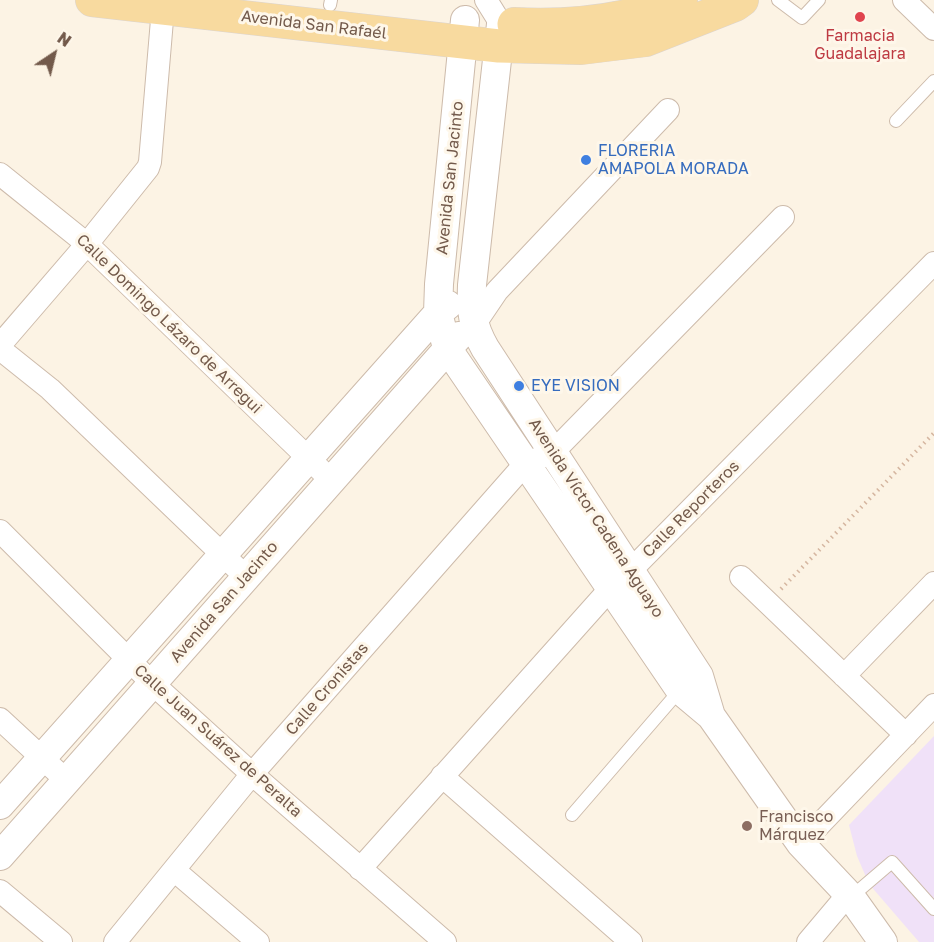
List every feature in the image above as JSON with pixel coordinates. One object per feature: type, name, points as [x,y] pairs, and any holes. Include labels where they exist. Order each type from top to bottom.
[{"type":"main road","name":"Avenida San Rafaél","points":[[93,0],[163,8],[482,22]]},
{"type":"main road","name":"Avenida San Rafaél","points":[[288,0],[330,2],[482,22]]},
{"type":"main road","points":[[482,22],[537,26],[590,22],[654,11],[681,0]]},
{"type":"main road","points":[[482,22],[581,48],[646,40],[735,5],[742,0]]},
{"type":"street","points":[[904,0],[934,29]]},
{"type":"street","points":[[163,8],[150,162],[143,175],[0,347],[50,389],[246,577]]},
{"type":"street","name":"Avenida San Jacinto","points":[[0,856],[447,348],[474,325],[484,293],[482,22]]},
{"type":"street","name":"Avenida San Jacinto","points":[[447,348],[438,313],[440,272],[482,22]]},
{"type":"street","points":[[484,293],[668,110]]},
{"type":"street","name":"Calle Domingo Lázaro de Arregui","points":[[0,174],[87,244],[332,481]]},
{"type":"street","points":[[553,452],[783,217]]},
{"type":"street","name":"Calle Reporteros","points":[[360,869],[610,589],[934,263]]},
{"type":"street","name":"Avenida San Jacinto","points":[[0,805],[438,313],[450,304],[484,293]]},
{"type":"street","name":"Avenida Víctor Cadena Aguayo","points":[[474,325],[485,348],[699,676],[711,716]]},
{"type":"street","name":"Avenida Víctor Cadena Aguayo","points":[[447,348],[680,690],[711,716],[801,844],[883,942]]},
{"type":"street","name":"Calle Cronistas","points":[[114,942],[252,774],[525,464],[553,452]]},
{"type":"street","name":"Calle Juan Suárez de Peralta","points":[[0,531],[153,684],[252,774],[445,942]]},
{"type":"street","points":[[741,577],[906,735]]},
{"type":"street","points":[[844,676],[934,584]]},
{"type":"street","points":[[801,844],[934,705]]},
{"type":"street","points":[[0,718],[67,781]]},
{"type":"street","points":[[442,776],[631,942]]},
{"type":"street","points":[[174,870],[258,942]]},
{"type":"street","points":[[0,891],[61,942]]},
{"type":"street","points":[[808,942],[842,895]]},
{"type":"street","name":"Avenida Víctor Cadena Aguayo","points":[[842,895],[849,925],[860,942]]},
{"type":"lane","points":[[778,0],[802,18],[819,0]]},
{"type":"lane","points":[[896,121],[934,81]]},
{"type":"lane","points":[[572,815],[680,690]]},
{"type":"lane","points":[[842,895],[892,862],[934,909]]},
{"type":"path","points":[[768,602],[934,433]]},
{"type":"shaded area","points":[[934,736],[934,942],[919,942],[869,884],[857,856],[849,825]]},
{"type":"place","name":"Farmacia Guadalajara","points":[[860,17]]},
{"type":"place","name":"FLORERIA AMAPOLA MORADA","points":[[586,160]]},
{"type":"place","name":"EYE VISION","points":[[519,386]]},
{"type":"place","name":"Francisco Márquez","points":[[747,826]]}]
